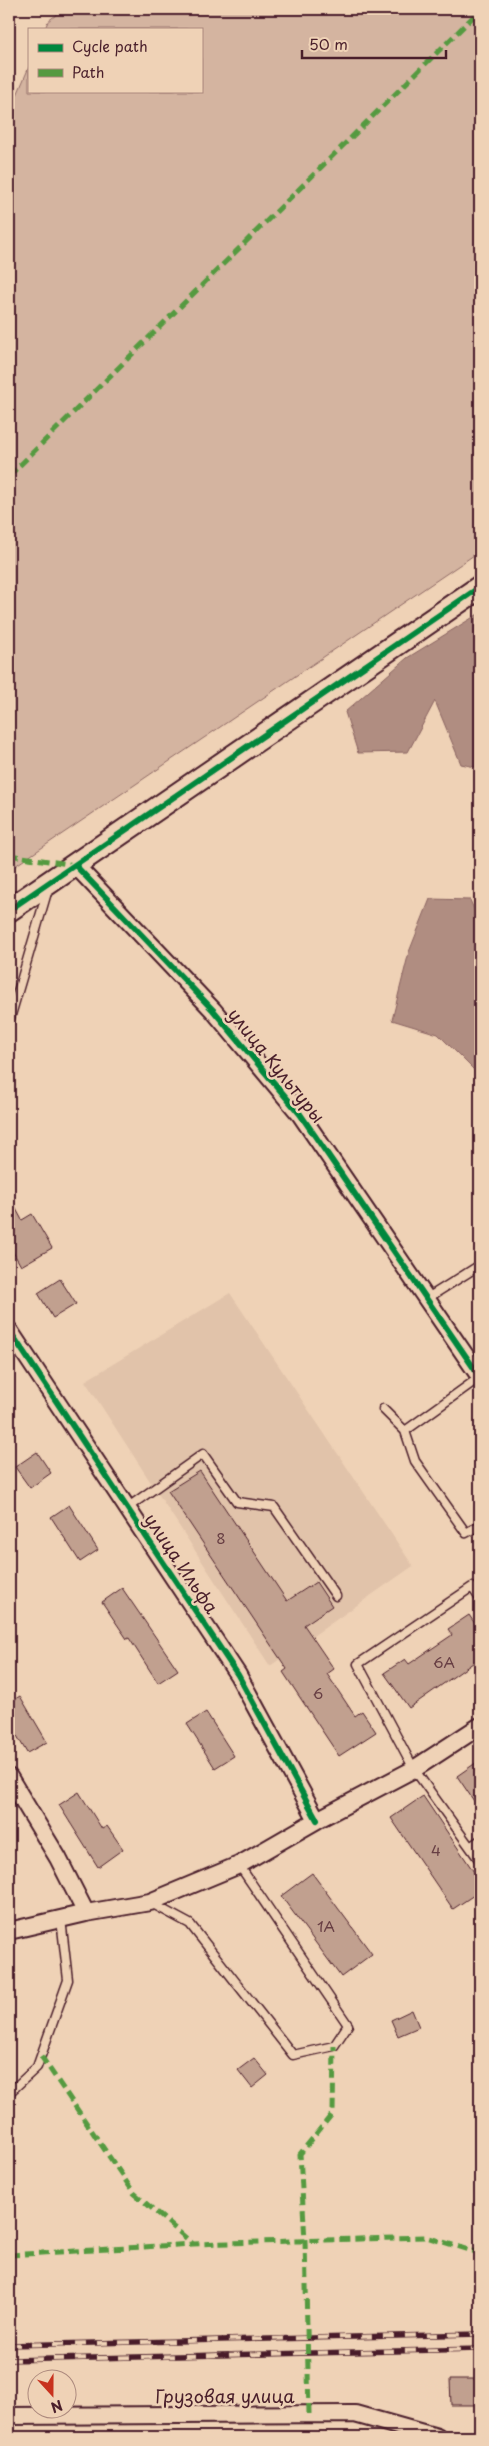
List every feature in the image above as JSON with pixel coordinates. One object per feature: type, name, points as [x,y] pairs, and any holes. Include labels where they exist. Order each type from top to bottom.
[{"type":"street","points":[[9,910],[50,884],[480,587]]},
{"type":"street","name":"улица Культуры","points":[[76,866],[213,1010],[300,1114],[480,1377]]},
{"type":"street","name":"улица Ильфа","points":[[9,1330],[238,1675],[317,1820]]},
{"type":"street","points":[[9,1931],[86,1913],[150,1902],[239,1865],[317,1820],[414,1769],[480,1726]]},
{"type":"street","points":[[9,1777],[58,1858],[86,1913]]},
{"type":"street","name":"Грузовая улица","points":[[9,2416],[355,2414],[437,2437]]},
{"type":"lane","points":[[9,1022],[50,884]]},
{"type":"lane","points":[[426,1299],[480,1265]]},
{"type":"lane","points":[[405,1432],[480,1377]]},
{"type":"lane","points":[[383,1408],[405,1432],[415,1461],[466,1533],[480,1525]]},
{"type":"lane","points":[[127,1508],[203,1454],[237,1502],[274,1507],[336,1596]]},
{"type":"lane","points":[[480,1599],[472,1588],[358,1664],[414,1769],[480,1861]]},
{"type":"lane","points":[[470,1847],[480,1840]]},
{"type":"lane","points":[[150,1902],[190,1924],[293,2055],[334,2046],[348,2025],[239,1865]]},
{"type":"lane","points":[[9,2093],[37,2067],[68,1980],[61,1919]]},
{"type":"shaded area","points":[[64,9],[480,9],[480,551],[9,870],[9,114],[28,69],[28,92],[202,92],[202,28],[45,28],[48,21]]},
{"type":"shaded area","points":[[480,613],[480,768],[461,764],[435,701],[408,752],[358,753],[345,712],[407,658]]},
{"type":"shaded area","points":[[430,899],[470,900],[480,923],[480,1076],[438,1034],[392,1020],[409,952]]},
{"type":"shaded area","points":[[230,1293],[413,1566],[270,1666],[85,1381]]},
{"type":"building","points":[[9,1196],[22,1220],[32,1214],[52,1248],[21,1266],[9,1245]]},
{"type":"building","points":[[60,1279],[76,1304],[53,1318],[38,1293]]},
{"type":"building","points":[[37,1452],[51,1473],[30,1488],[15,1467]]},
{"type":"building","points":[[200,1471],[287,1601],[316,1582],[332,1606],[304,1625],[334,1669],[327,1674],[355,1716],[362,1711],[376,1732],[339,1756],[283,1672],[287,1669],[168,1491]]},
{"type":"building","points":[[69,1505],[98,1550],[80,1562],[51,1517]]},
{"type":"building","points":[[122,1588],[178,1670],[158,1683],[129,1638],[127,1639],[102,1602]]},
{"type":"building","points":[[469,1615],[480,1631],[480,1658],[409,1708],[384,1673],[405,1659],[409,1664],[452,1635],[448,1629]]},
{"type":"building","points":[[20,1696],[47,1742],[27,1753],[9,1722],[9,1703]]},
{"type":"building","points":[[206,1712],[234,1756],[215,1768],[187,1724]]},
{"type":"building","points":[[480,1760],[480,1810],[457,1776]]},
{"type":"building","points":[[79,1792],[102,1829],[107,1826],[123,1849],[98,1867],[59,1805]]},
{"type":"building","points":[[423,1796],[480,1881],[480,1891],[453,1909],[391,1818]]},
{"type":"building","points":[[312,1873],[372,1954],[341,1977],[281,1896]]},
{"type":"building","points":[[412,2010],[419,2027],[398,2036],[391,2020]]},
{"type":"building","points":[[254,2058],[268,2075],[252,2088],[238,2070]]},
{"type":"building","points":[[450,2379],[480,2379],[480,2405],[451,2405]]},
{"type":"railway","points":[[9,2345],[480,2334]]},
{"type":"railway","points":[[9,2360],[480,2349]]},
{"type":"marked path","points":[[9,476],[480,10]]},
{"type":"marked path","points":[[9,855],[75,865]]},
{"type":"marked path","points":[[309,2414],[305,2241],[300,2154],[333,2113],[334,2046]]},
{"type":"marked path","points":[[41,2056],[134,2193],[193,2244],[426,2237],[480,2253]]},
{"type":"marked path","points":[[9,2255],[193,2244]]},
{"type":"cycle path","points":[[9,910],[480,587]]},
{"type":"cycle path","points":[[76,866],[213,1010],[300,1114],[480,1377]]},
{"type":"cycle path","points":[[9,1330],[238,1675],[317,1820]]}]
